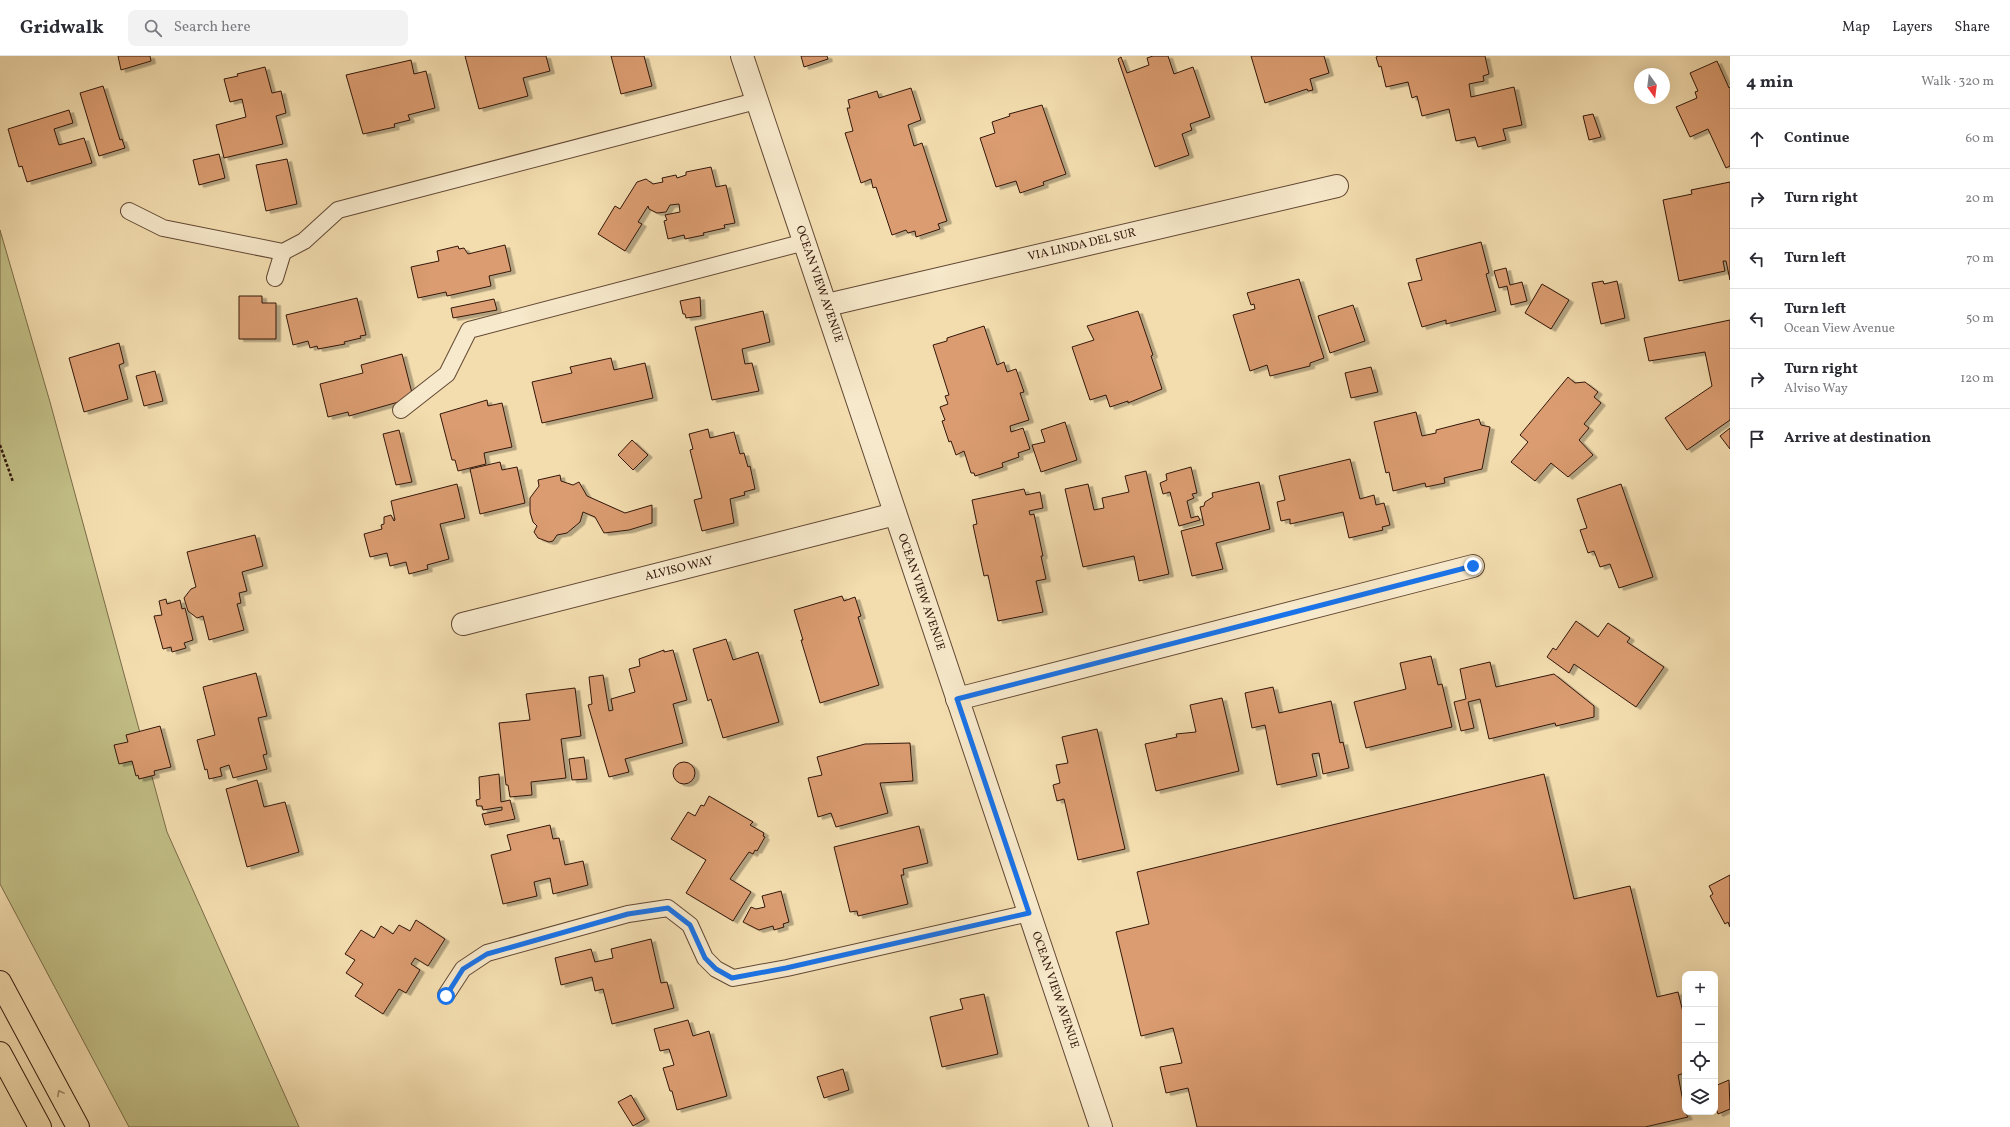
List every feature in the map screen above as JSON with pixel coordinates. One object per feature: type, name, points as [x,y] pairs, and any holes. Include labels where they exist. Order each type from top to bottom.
[{"type":"highway","points":[[0,982],[78,1127]]},
{"type":"highway","points":[[0,1053],[40,1127]]},
{"type":"street","name":"OCEAN VIEW AVENUE","points":[[742,56],[756,101],[827,305],[895,514],[1101,1127]]},
{"type":"street","name":"VIA LINDA DEL SUR","points":[[827,305],[1337,186]]},
{"type":"street","name":"ALVISO WAY","points":[[462,624],[895,514]]},
{"type":"street","points":[[957,699],[1473,566]]},
{"type":"lane","points":[[129,211],[163,228],[283,252],[304,241],[338,210],[756,101]]},
{"type":"lane","points":[[401,410],[447,374],[469,330],[805,242]]},
{"type":"lane","points":[[275,278],[283,252]]},
{"type":"lane","points":[[446,996],[463,969],[487,954],[628,914],[668,908],[690,925],[705,958],[716,969],[732,978],[786,968],[1029,913]]},
{"type":"path","points":[[0,445],[13,482]]},
{"type":"shaded area","points":[[0,230],[50,402],[167,832],[299,1127],[129,1127],[0,884]]},
{"type":"building","points":[[118,56],[150,56],[151,61],[121,70]]},
{"type":"building","points":[[465,56],[546,56],[550,71],[523,78],[528,96],[479,109]]},
{"type":"building","points":[[611,56],[644,56],[652,86],[621,94]]},
{"type":"building","points":[[801,56],[827,56],[828,59],[804,67]]},
{"type":"building","points":[[1153,56],[1168,56],[1174,74],[1193,67],[1210,117],[1190,124],[1192,130],[1182,134],[1189,155],[1155,167],[1118,59],[1121,57],[1127,73],[1149,65],[1147,58]]},
{"type":"building","points":[[1251,56],[1324,56],[1329,73],[1310,79],[1313,90],[1308,91],[1307,89],[1265,103]]},
{"type":"building","points":[[1485,56],[1489,74],[1483,76],[1484,81],[1469,84],[1471,97],[1514,87],[1522,125],[1503,129],[1506,140],[1478,147],[1475,137],[1456,141],[1449,109],[1422,116],[1417,96],[1412,98],[1408,82],[1386,87],[1381,66],[1379,67],[1376,57]]},
{"type":"building","points":[[411,60],[414,74],[426,71],[435,108],[408,115],[410,120],[394,124],[395,127],[363,134],[346,75]]},
{"type":"building","points":[[1717,61],[1729,88],[1730,87],[1730,166],[1726,168],[1708,129],[1690,137],[1676,107],[1697,98],[1695,92],[1698,91],[1690,73]]},
{"type":"building","points":[[265,67],[272,93],[281,91],[286,113],[276,116],[283,144],[224,158],[216,125],[246,117],[242,99],[230,102],[224,79]]},
{"type":"building","points":[[103,86],[120,140],[122,139],[125,148],[99,156],[80,93]]},
{"type":"building","points":[[911,88],[921,120],[908,125],[914,146],[922,143],[947,221],[938,224],[940,229],[916,237],[915,231],[908,233],[906,230],[892,235],[876,187],[873,188],[871,179],[861,183],[845,133],[853,131],[847,108],[850,108],[848,100],[877,91],[879,98]]},
{"type":"building","points":[[1042,105],[1066,174],[1043,182],[1044,185],[1020,193],[1016,181],[996,187],[980,138],[995,133],[992,122],[1010,116],[1009,114]]},
{"type":"building","points":[[69,110],[73,123],[54,129],[59,145],[84,138],[92,163],[27,182],[22,166],[19,167],[8,129]]},
{"type":"building","points":[[1593,114],[1601,137],[1589,140],[1583,116]]},
{"type":"building","points":[[219,154],[225,178],[199,185],[193,160]]},
{"type":"building","points":[[287,159],[297,204],[266,211],[256,165]]},
{"type":"building","points":[[711,167],[716,187],[726,185],[735,223],[724,225],[725,228],[703,233],[704,235],[685,239],[684,235],[668,239],[664,221],[667,220],[665,215],[680,212],[679,204],[670,205],[666,212],[657,213],[649,209],[648,206],[638,222],[642,224],[625,251],[598,234],[615,206],[620,209],[637,182],[646,179],[653,184],[663,182],[662,178],[676,175],[677,178],[686,175],[686,172]]},
{"type":"building","points":[[1730,182],[1730,280],[1726,261],[1723,261],[1725,271],[1679,281],[1663,200],[1692,194],[1691,190]]},
{"type":"building","points":[[1481,242],[1489,273],[1486,274],[1496,311],[1446,324],[1446,320],[1422,327],[1408,283],[1422,280],[1416,259]]},
{"type":"building","points":[[505,245],[511,271],[489,276],[491,286],[447,296],[446,292],[418,298],[411,267],[439,261],[437,251],[458,246],[459,249],[464,248],[468,254]]},
{"type":"building","points":[[1506,268],[1510,285],[1522,282],[1527,301],[1511,305],[1507,286],[1499,288],[1494,271]]},
{"type":"building","points":[[1299,279],[1324,358],[1310,363],[1310,366],[1270,376],[1267,365],[1250,371],[1233,315],[1255,309],[1254,304],[1251,305],[1247,293]]},
{"type":"building","points":[[1603,281],[1604,284],[1617,281],[1625,318],[1601,324],[1592,283]]},
{"type":"building","points":[[1542,284],[1569,300],[1551,329],[1525,313]]},
{"type":"building","points":[[239,296],[262,296],[262,303],[276,303],[276,339],[239,339]]},
{"type":"building","points":[[700,297],[701,316],[686,318],[685,314],[683,314],[680,301]]},
{"type":"building","points":[[357,298],[366,335],[360,336],[361,338],[344,342],[345,344],[318,349],[317,346],[310,348],[308,341],[293,345],[286,315]]},
{"type":"building","points":[[494,299],[497,310],[453,318],[451,308]]},
{"type":"building","points":[[1353,305],[1365,341],[1330,353],[1318,316]]},
{"type":"building","points":[[763,311],[770,342],[742,349],[745,364],[752,363],[759,391],[712,400],[695,327]]},
{"type":"building","points":[[1138,311],[1153,355],[1151,356],[1162,389],[1128,403],[1128,401],[1110,407],[1106,395],[1090,400],[1072,347],[1094,340],[1087,326]]},
{"type":"building","points":[[1730,320],[1730,420],[1687,450],[1665,418],[1712,386],[1705,352],[1649,361],[1644,338]]},
{"type":"building","points":[[984,326],[997,365],[1004,362],[1007,372],[1016,369],[1024,392],[1020,393],[1029,420],[1010,426],[1011,432],[1023,428],[1030,449],[1018,453],[1019,457],[1002,463],[1003,467],[975,476],[974,473],[971,473],[964,451],[956,455],[951,441],[949,442],[942,421],[945,420],[940,407],[948,404],[945,396],[949,395],[933,345],[947,341],[947,338]]},
{"type":"building","points":[[119,343],[124,363],[119,365],[128,399],[84,412],[69,358]]},
{"type":"building","points":[[402,354],[412,393],[402,401],[349,416],[348,412],[328,417],[320,384],[363,373],[361,365]]},
{"type":"building","points":[[611,358],[614,370],[645,363],[653,398],[542,423],[532,382],[572,373],[570,367]]},
{"type":"building","points":[[1371,367],[1378,392],[1351,398],[1345,373]]},
{"type":"building","points":[[155,371],[163,401],[144,406],[136,376]]},
{"type":"building","points":[[1568,377],[1575,383],[1585,382],[1598,392],[1594,397],[1601,403],[1584,424],[1589,428],[1579,440],[1593,455],[1568,477],[1551,463],[1535,481],[1511,462],[1528,442],[1520,435]]},
{"type":"building","points":[[487,400],[488,406],[502,403],[512,447],[484,453],[486,464],[458,471],[455,460],[452,460],[440,414]]},
{"type":"building","points":[[1416,412],[1422,436],[1436,433],[1436,430],[1479,419],[1481,425],[1490,427],[1482,469],[1444,478],[1445,483],[1426,487],[1425,483],[1393,491],[1389,472],[1386,473],[1374,422]]},
{"type":"building","points":[[1065,422],[1077,460],[1041,472],[1032,445],[1045,442],[1041,430]]},
{"type":"building","points":[[1730,428],[1730,449],[1720,436]]},
{"type":"building","points":[[708,429],[710,438],[734,432],[740,454],[744,453],[748,467],[750,466],[755,489],[744,492],[745,495],[730,499],[734,523],[702,531],[694,500],[702,498],[690,450],[693,449],[689,434]]},
{"type":"building","points":[[399,430],[412,482],[396,485],[383,434]]},
{"type":"building","points":[[632,440],[648,455],[633,470],[618,455]]},
{"type":"building","points":[[1350,459],[1360,499],[1374,495],[1376,505],[1384,503],[1390,525],[1382,527],[1383,530],[1349,538],[1343,512],[1290,524],[1290,519],[1281,521],[1277,502],[1285,500],[1279,476]]},
{"type":"building","points":[[500,462],[502,470],[517,467],[525,503],[480,514],[470,469]]},
{"type":"building","points":[[1191,467],[1197,493],[1192,494],[1194,498],[1187,501],[1191,518],[1198,516],[1200,520],[1179,526],[1170,492],[1163,494],[1160,483],[1167,480],[1166,474]]},
{"type":"building","points":[[1146,471],[1169,574],[1139,581],[1134,556],[1083,567],[1065,489],[1088,484],[1094,510],[1104,508],[1102,498],[1129,492],[1125,476]]},
{"type":"building","points":[[560,475],[561,481],[573,485],[579,482],[587,496],[625,513],[652,505],[652,523],[629,530],[604,533],[595,517],[583,512],[580,522],[567,533],[557,535],[553,541],[549,542],[538,538],[534,532],[537,526],[533,522],[530,512],[530,498],[539,486],[538,480]]},
{"type":"building","points":[[1259,482],[1270,529],[1216,543],[1223,569],[1192,576],[1181,531],[1204,525],[1200,507],[1204,506],[1205,502],[1213,497],[1212,493]]},
{"type":"building","points":[[457,484],[465,518],[440,524],[449,559],[427,565],[428,569],[409,574],[406,562],[390,566],[387,553],[370,557],[364,534],[382,529],[381,525],[384,524],[384,517],[391,515],[394,521],[395,520],[391,501]]},
{"type":"building","points":[[1621,484],[1653,577],[1619,588],[1610,564],[1600,567],[1594,551],[1588,553],[1580,530],[1587,528],[1577,499]]},
{"type":"building","points":[[1024,489],[1026,495],[1040,492],[1043,508],[1029,511],[1030,515],[1034,514],[1043,556],[1041,556],[1046,579],[1036,581],[1043,612],[998,621],[988,575],[984,576],[973,525],[977,524],[972,500]]},
{"type":"building","points":[[255,535],[263,566],[242,572],[247,591],[239,593],[241,603],[237,604],[244,630],[209,640],[203,616],[197,618],[188,611],[184,598],[191,589],[196,587],[187,552]]},
{"type":"building","points":[[842,596],[844,601],[855,597],[861,616],[858,617],[879,685],[820,703],[801,640],[803,640],[794,610]]},
{"type":"building","points":[[166,599],[167,604],[180,600],[182,609],[185,608],[193,640],[184,643],[186,648],[172,652],[171,647],[163,649],[154,616],[162,615],[159,601]]},
{"type":"building","points":[[1576,621],[1598,637],[1608,623],[1630,638],[1627,642],[1664,667],[1636,707],[1574,664],[1569,673],[1547,657],[1553,648],[1556,650]]},
{"type":"building","points":[[726,639],[733,660],[758,652],[779,722],[723,738],[711,699],[708,701],[693,649]]},
{"type":"building","points":[[664,650],[664,652],[673,650],[687,700],[673,704],[683,743],[625,759],[629,772],[609,777],[588,705],[592,704],[589,677],[603,675],[609,711],[613,710],[611,699],[635,692],[629,669],[640,666],[639,659]]},
{"type":"building","points":[[1431,656],[1438,685],[1442,684],[1452,727],[1366,748],[1354,702],[1406,689],[1400,663]]},
{"type":"building","points":[[1490,662],[1496,687],[1554,674],[1594,706],[1594,717],[1556,726],[1555,723],[1489,739],[1480,699],[1468,702],[1474,728],[1461,731],[1454,702],[1466,699],[1460,669]]},
{"type":"building","points":[[256,673],[267,716],[258,718],[267,754],[263,755],[267,769],[233,778],[229,765],[220,768],[222,776],[209,779],[197,740],[215,735],[203,687]]},
{"type":"building","points":[[1273,687],[1279,713],[1331,701],[1340,743],[1343,742],[1349,768],[1323,774],[1319,753],[1312,754],[1317,776],[1277,785],[1265,725],[1252,728],[1245,693]]},
{"type":"building","points":[[575,688],[581,736],[561,739],[566,778],[531,782],[532,795],[510,797],[508,785],[506,785],[499,723],[530,720],[526,694]]},
{"type":"building","points":[[1222,698],[1239,771],[1156,791],[1145,744],[1177,737],[1176,734],[1196,732],[1190,705]]},
{"type":"building","points":[[160,726],[171,767],[154,771],[155,775],[139,779],[138,775],[136,776],[132,761],[119,764],[114,745],[128,742],[126,735]]},
{"type":"building","points":[[1097,729],[1125,849],[1078,860],[1064,799],[1057,801],[1053,785],[1060,783],[1056,765],[1068,763],[1062,737]]},
{"type":"building","points":[[910,743],[913,781],[880,783],[888,813],[836,827],[831,813],[818,817],[808,778],[822,775],[817,757],[865,744]]},
{"type":"building","points":[[584,757],[587,779],[572,780],[569,759]]},
{"type":"building","points":[[684,762],[692,765],[695,773],[692,781],[684,784],[676,781],[673,773],[676,765]]},
{"type":"building","points":[[499,774],[501,802],[510,800],[515,819],[485,825],[482,814],[502,810],[502,807],[483,810],[482,806],[477,806],[476,800],[480,799],[479,777]]},
{"type":"building","points":[[1544,774],[1574,899],[1630,886],[1657,997],[1678,992],[1682,1008],[1682,1074],[1678,1075],[1682,1096],[1682,1115],[1687,1115],[1688,1117],[1645,1127],[1197,1127],[1188,1088],[1166,1093],[1160,1067],[1182,1063],[1173,1028],[1141,1036],[1116,932],[1149,924],[1137,872]]},
{"type":"building","points":[[257,780],[264,807],[285,802],[299,852],[247,867],[226,789]]},
{"type":"building","points":[[709,796],[753,822],[750,825],[764,833],[763,836],[765,837],[757,851],[755,850],[753,854],[749,852],[730,879],[751,892],[733,921],[686,893],[706,860],[671,839],[688,812],[695,816],[701,805],[704,806]]},
{"type":"building","points":[[550,825],[553,839],[559,838],[565,865],[583,861],[588,885],[553,894],[550,878],[534,882],[537,896],[503,904],[491,855],[511,850],[507,835]]},
{"type":"building","points":[[919,826],[928,863],[903,869],[904,875],[901,875],[908,904],[858,916],[857,911],[850,912],[834,847]]},
{"type":"building","points":[[1730,875],[1730,927],[1728,922],[1725,924],[1710,896],[1713,894],[1709,886]]},
{"type":"building","points":[[781,891],[789,922],[783,924],[784,927],[774,930],[773,926],[759,930],[743,922],[751,907],[756,909],[765,907],[762,896]]},
{"type":"building","points":[[416,920],[445,939],[428,966],[415,958],[411,964],[420,970],[406,993],[399,989],[383,1014],[355,996],[363,984],[346,973],[355,960],[345,954],[361,930],[374,938],[381,926],[393,934],[399,925],[410,931]]},
{"type":"building","points":[[651,939],[661,983],[667,982],[674,1008],[612,1024],[603,989],[595,991],[592,977],[561,985],[555,958],[591,949],[595,962],[613,958],[611,949]]},
{"type":"building","points":[[984,994],[998,1054],[942,1067],[930,1017],[963,1009],[960,999]]},
{"type":"building","points":[[688,1020],[693,1036],[709,1031],[727,1096],[677,1110],[672,1091],[670,1091],[663,1068],[674,1065],[669,1049],[660,1051],[654,1029]]},
{"type":"building","points":[[843,1069],[849,1090],[824,1098],[817,1077]]},
{"type":"building","points":[[1729,1080],[1730,1109],[1718,1114],[1718,1085]]},
{"type":"building","points":[[631,1095],[645,1119],[633,1126],[618,1102]]},
{"type":"route","points":[[446,996],[463,969],[487,954],[628,914],[668,908],[690,925],[705,958],[716,969],[732,978],[786,968],[1029,913],[957,699],[1473,566]]}]
